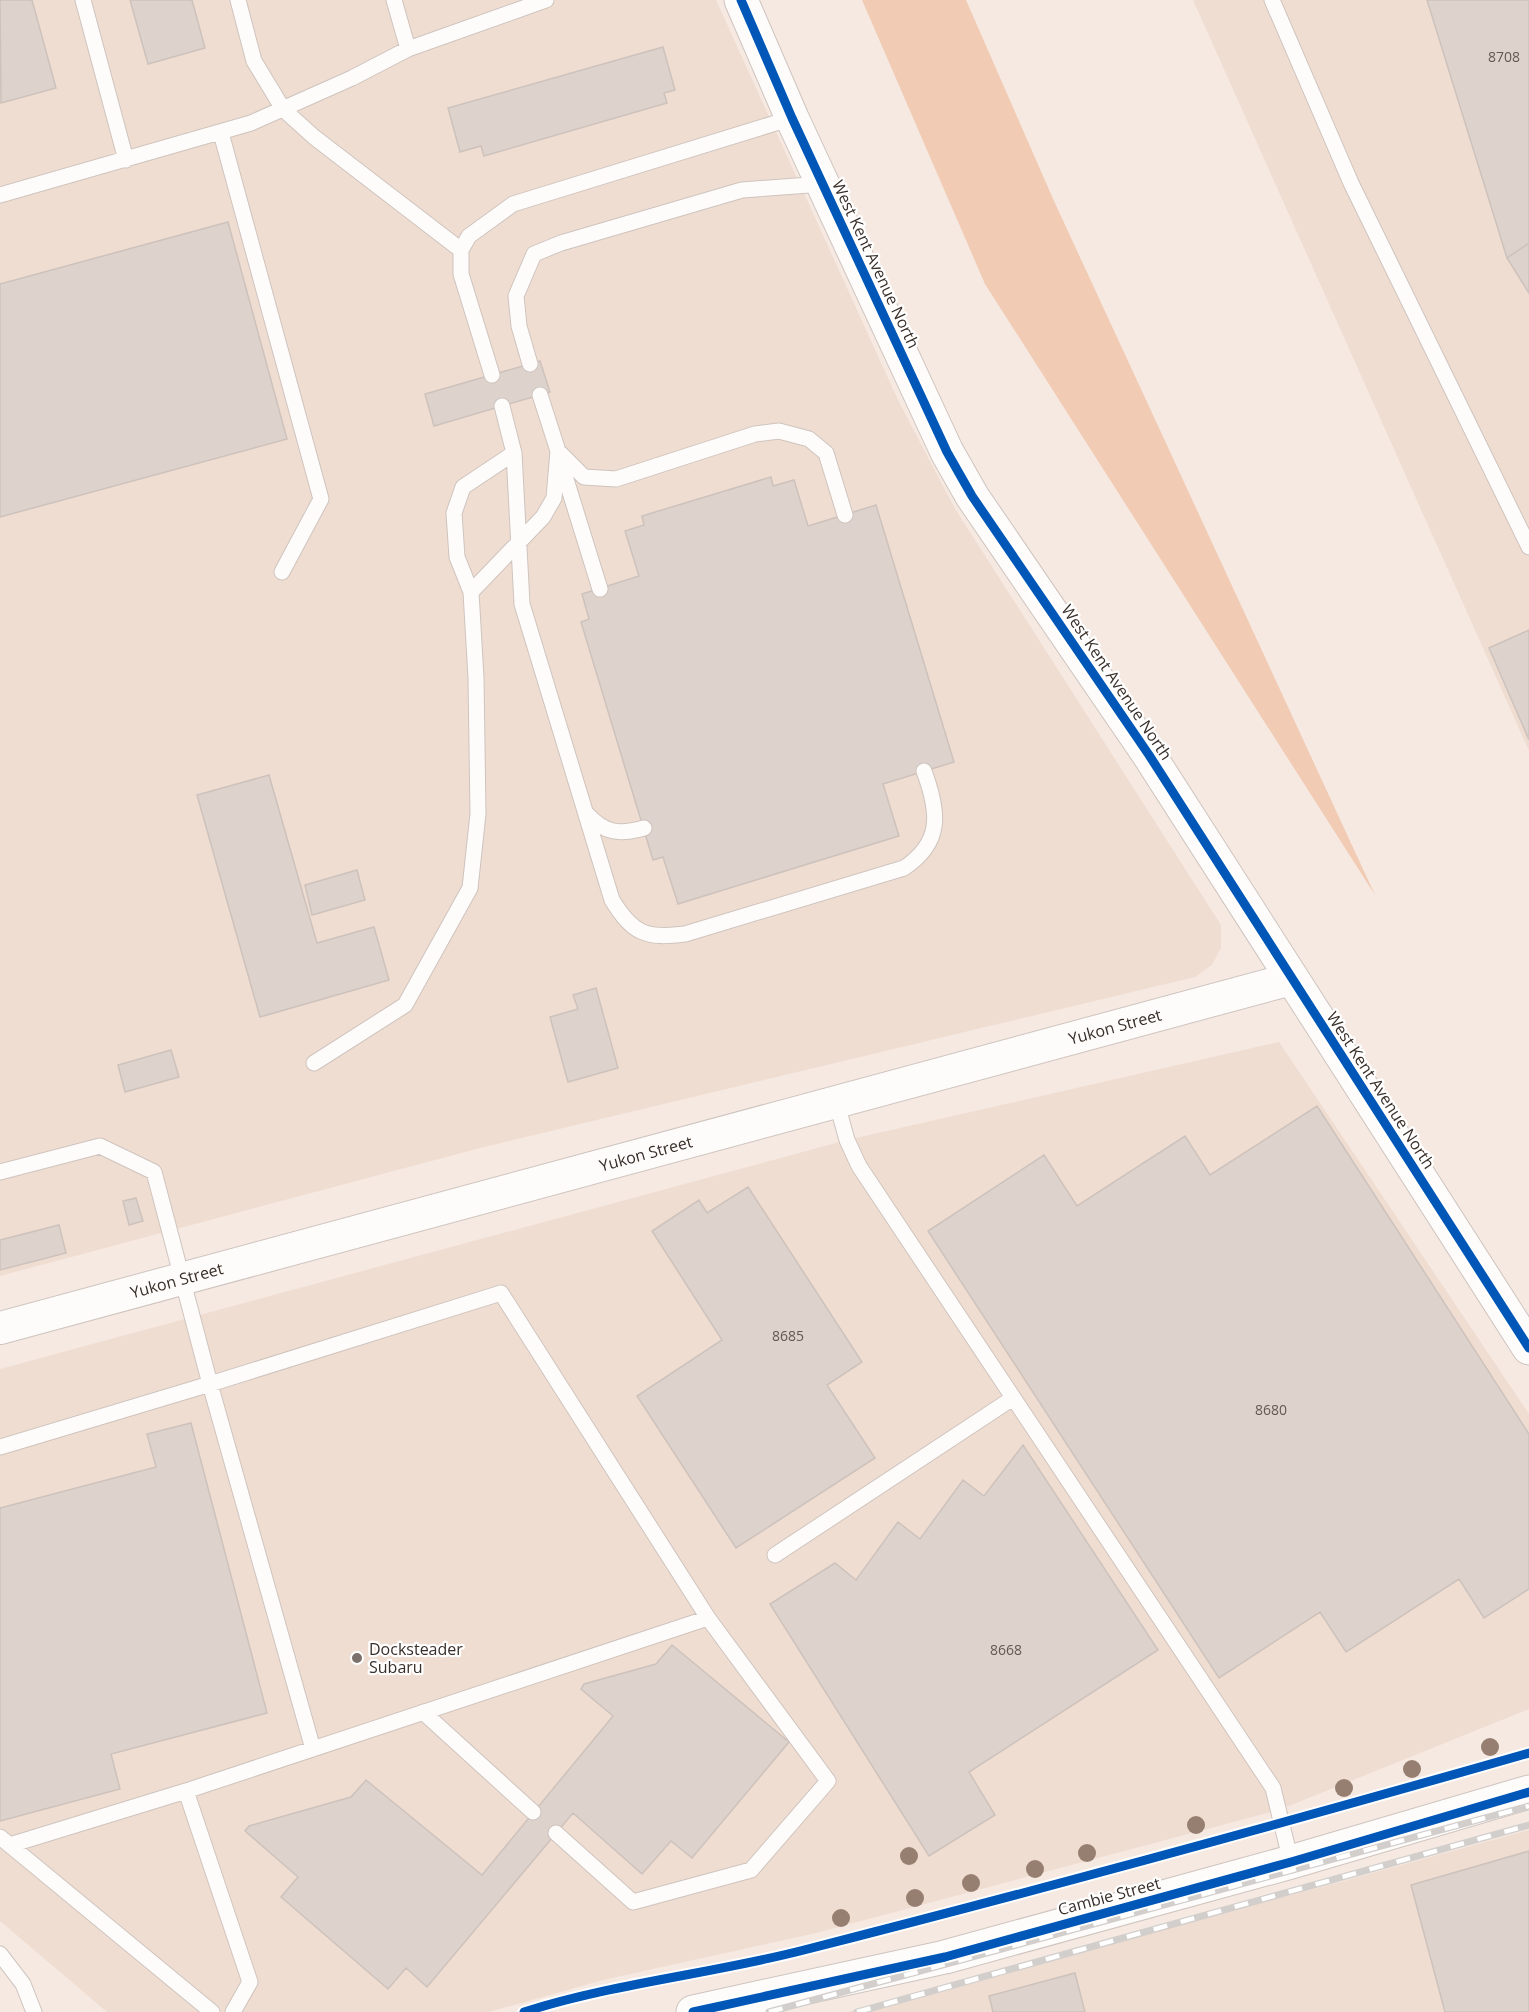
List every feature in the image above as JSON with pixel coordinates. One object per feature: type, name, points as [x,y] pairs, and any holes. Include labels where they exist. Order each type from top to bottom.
[{"type":"street","name":"West Kent Avenue North","points":[[741,0],[792,118],[947,452],[972,496],[1149,755],[1529,1348]]},
{"type":"street","name":"Yukon Street","points":[[0,1328],[541,1180],[837,1104],[1291,979]]},
{"type":"street","name":"Cambie Street","points":[[693,2012],[945,1957],[1291,1862],[1529,1792]]},
{"type":"lane","points":[[83,0],[126,160]]},
{"type":"lane","points":[[238,0],[255,61],[283,109],[314,137],[461,250]]},
{"type":"lane","points":[[394,0],[408,49]]},
{"type":"lane","points":[[0,195],[221,134],[352,78],[408,49],[546,0]]},
{"type":"lane","points":[[1272,0],[1351,183],[1529,547]]},
{"type":"lane","points":[[492,375],[461,274],[461,250],[469,236],[513,204],[792,118]]},
{"type":"lane","points":[[221,134],[321,499],[282,572]]},
{"type":"lane","points":[[530,364],[519,326],[516,296],[534,254],[561,243],[742,190],[823,184]]},
{"type":"lane","points":[[540,395],[600,589]]},
{"type":"lane","points":[[502,406],[514,453],[522,604],[612,900],[624,920],[638,932],[660,938],[685,934],[904,868],[922,856],[932,837],[936,818],[933,794],[924,771]]},
{"type":"lane","points":[[558,451],[584,477],[616,479],[755,434],[779,431],[809,439],[826,453],[845,515]]},
{"type":"lane","points":[[471,592],[543,517],[554,498],[558,451]]},
{"type":"lane","points":[[314,1064],[405,1005],[470,888],[478,814],[476,678],[471,592],[458,557],[456,506],[463,487],[514,453]]},
{"type":"lane","points":[[587,814],[598,826],[612,832],[625,833],[644,828]]},
{"type":"lane","points":[[837,1104],[847,1140],[859,1166],[1273,1788],[1291,1862]]},
{"type":"lane","points":[[0,1172],[100,1146],[154,1172],[210,1384],[313,1749]]},
{"type":"lane","points":[[0,1447],[501,1293],[708,1618],[828,1781],[751,1870],[633,1902],[556,1833]]},
{"type":"lane","points":[[775,1555],[1013,1398]]},
{"type":"lane","points":[[5,1841],[186,1791],[708,1618]]},
{"type":"lane","points":[[423,1713],[533,1812]]},
{"type":"lane","points":[[186,1791],[250,1982],[233,2012]]},
{"type":"lane","points":[[5,1841],[212,2012]]},
{"type":"lane","points":[[3,1958],[23,1984],[34,2012]]},
{"type":"shaded area","points":[[0,0],[716,0],[898,400],[954,507],[1221,925],[1221,948],[1212,965],[1195,977],[480,1148],[0,1276]]},
{"type":"shaded area","points":[[862,0],[966,0],[1054,201],[1375,895],[985,284]]},
{"type":"shaded area","points":[[1193,0],[1529,0],[1529,751]]},
{"type":"shaded area","points":[[1279,1042],[1529,1414],[1529,1709],[1279,1810],[816,1933],[603,1980],[489,2012],[107,2012],[0,1921],[0,1369],[847,1140]]},
{"type":"shaded area","points":[[1529,1830],[1529,2012],[848,2012],[1340,1882]]},
{"type":"building","points":[[0,0],[32,0],[56,88],[1,103]]},
{"type":"building","points":[[130,0],[192,0],[205,48],[148,64]]},
{"type":"building","points":[[1427,0],[1529,0],[1529,243],[1507,258]]},
{"type":"building","points":[[663,47],[675,90],[664,93],[667,103],[484,156],[481,146],[460,152],[448,108]]},
{"type":"building","points":[[228,222],[287,439],[0,517],[0,284]]},
{"type":"building","points":[[1529,243],[1529,293],[1507,258]]},
{"type":"building","points":[[540,361],[550,392],[434,426],[425,394]]},
{"type":"building","points":[[771,477],[773,486],[794,480],[808,526],[876,505],[954,762],[883,784],[899,836],[678,904],[663,857],[653,860],[581,622],[589,619],[582,594],[639,576],[625,531],[644,525],[642,516]]},
{"type":"building","points":[[1529,630],[1529,740],[1489,648]]},
{"type":"building","points":[[269,775],[317,943],[374,927],[389,980],[260,1017],[197,795]]},
{"type":"building","points":[[357,870],[365,900],[312,915],[305,885]]},
{"type":"building","points":[[596,988],[618,1068],[568,1082],[550,1017],[578,1009],[573,995]]},
{"type":"building","points":[[171,1050],[179,1077],[125,1092],[118,1065]]},
{"type":"building","points":[[1317,1106],[1529,1434],[1529,1589],[1484,1618],[1459,1579],[1346,1652],[1320,1612],[1219,1678],[928,1231],[1044,1155],[1077,1206],[1185,1136],[1210,1175]]},
{"type":"building","points":[[748,1187],[862,1362],[827,1385],[875,1458],[736,1548],[637,1396],[722,1340],[652,1231],[699,1200],[707,1213]]},
{"type":"building","points":[[136,1198],[143,1221],[129,1225],[123,1201]]},
{"type":"building","points":[[59,1225],[66,1253],[0,1270],[0,1240]]},
{"type":"building","points":[[191,1423],[267,1713],[111,1754],[120,1789],[0,1821],[0,1508],[156,1467],[147,1434]]},
{"type":"building","points":[[1023,1445],[1158,1650],[969,1772],[995,1815],[929,1856],[770,1604],[835,1563],[856,1580],[898,1522],[920,1539],[963,1480],[984,1496]]},
{"type":"building","points":[[672,1645],[789,1742],[692,1858],[671,1841],[642,1874],[573,1813],[427,1987],[406,1968],[388,1989],[281,1897],[298,1877],[245,1831],[249,1826],[351,1797],[366,1780],[482,1875],[613,1716],[581,1689],[584,1684],[656,1664]]},
{"type":"building","points":[[1529,1851],[1529,2012],[1445,2012],[1411,1885]]},
{"type":"building","points":[[1075,1973],[1085,2012],[993,2012],[989,1996]]},
{"type":"railway","points":[[769,2012],[1529,1806]]},
{"type":"railway","points":[[857,2012],[1529,1825]]},
{"type":"cycle path","points":[[741,0],[792,118],[947,452],[972,496],[1149,755],[1529,1348]]},
{"type":"cycle path","points":[[524,2012],[593,1993],[734,1966],[895,1927],[1529,1753]]},
{"type":"cycle path","points":[[693,2012],[945,1957],[1291,1862],[1529,1792]]},
{"type":"place","name":"Docksteader Subaru","points":[[357,1658]]}]
